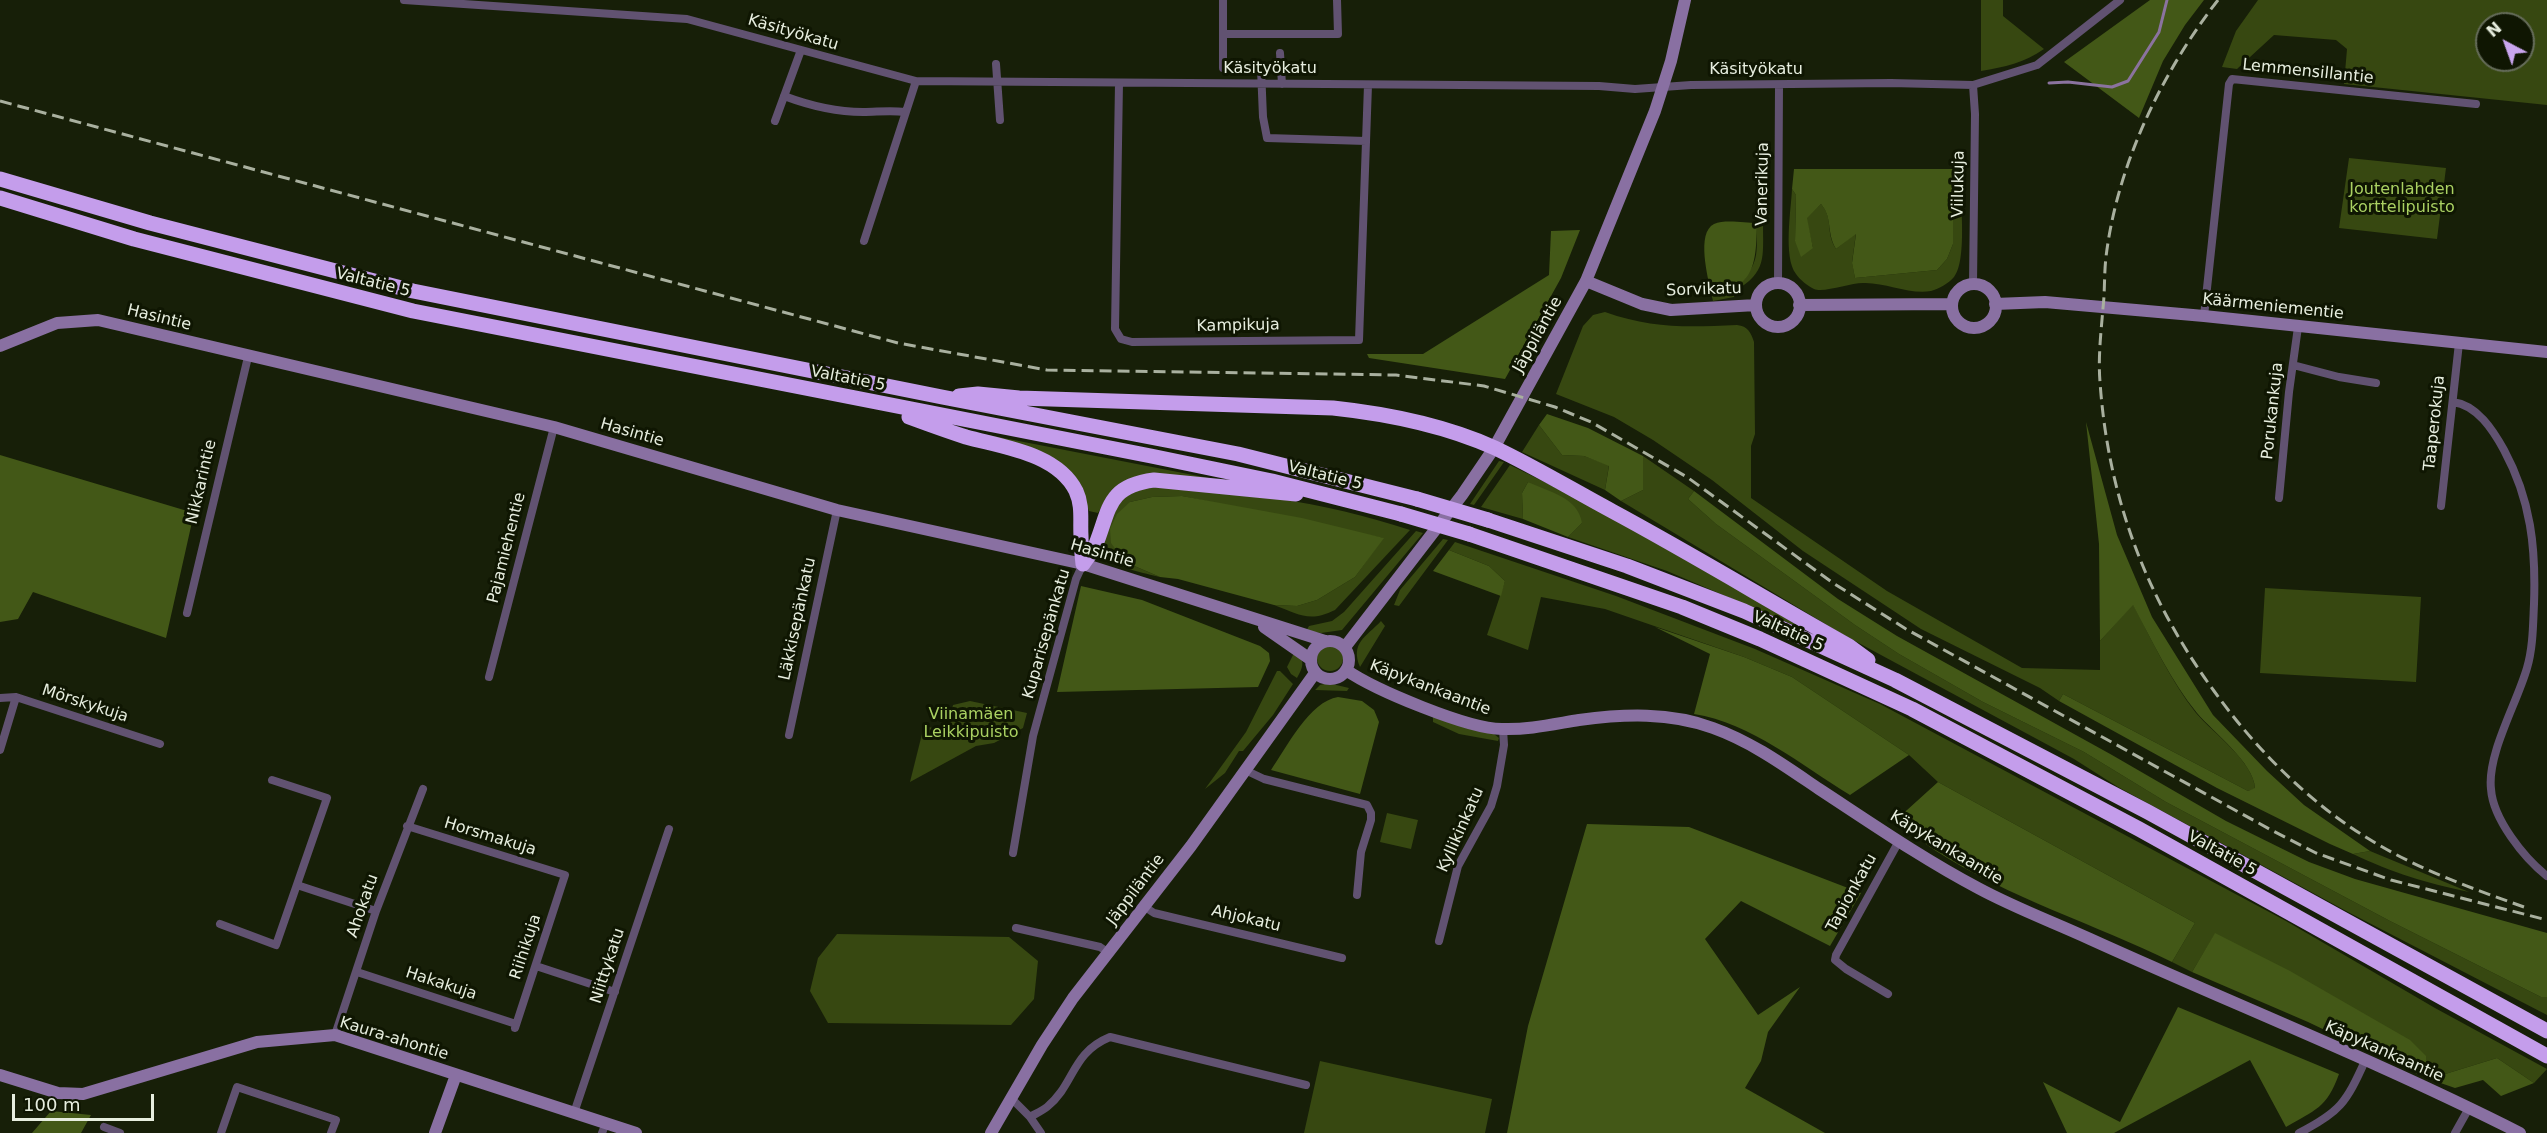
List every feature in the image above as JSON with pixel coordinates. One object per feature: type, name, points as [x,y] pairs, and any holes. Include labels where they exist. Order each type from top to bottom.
[{"type":"highway","name":"Valtatie 5","points":[[0,179],[213,240],[413,291],[1238,454],[1417,499],[1627,566],[1744,611],[1895,680],[2148,812],[2547,1031]]},
{"type":"highway","name":"Valtatie 5","points":[[0,198],[134,239],[413,311],[1272,481],[1469,534],[1682,607],[1760,639],[1912,709],[2139,829],[2547,1056]]},
{"type":"highway","points":[[942,397],[978,394],[1019,398],[1333,408],[1375,412],[1422,422],[1494,448],[1692,555],[1849,646],[1895,680]]},
{"type":"highway","points":[[856,399],[963,436],[1023,453],[1059,470],[1076,492],[1083,517],[1080,534],[1083,564]]},
{"type":"highway","points":[[1083,564],[1095,545],[1110,505],[1126,489],[1142,481],[1184,482],[1333,497]]},
{"type":"street","name":"Käsityökatu","points":[[404,0],[687,19],[916,81],[1662,88],[1692,85],[1891,83],[1973,85],[2037,65],[2120,0]]},
{"type":"street","points":[[1223,0],[1223,68]]},
{"type":"street","points":[[1224,34],[1338,34],[1337,0]]},
{"type":"street","name":"Jäppiläntie","points":[[1345,647],[1462,495],[1494,448],[1586,281],[1662,88],[1685,0]]},
{"type":"street","points":[[775,121],[801,50]]},
{"type":"street","points":[[1280,53],[1282,84]]},
{"type":"street","points":[[996,64],[1000,120]]},
{"type":"street","points":[[1261,69],[1263,117],[1267,138],[1366,141]]},
{"type":"street","name":"Lemmensillantie","points":[[2204,316],[2229,84],[2232,79],[2476,104]]},
{"type":"street","points":[[864,241],[916,81]]},
{"type":"street","name":"Kampikuja","points":[[1119,83],[1115,329],[1121,339],[1132,342],[1359,340],[1368,85]]},
{"type":"street","name":"Vanerikuja","points":[[1778,283],[1779,85]]},
{"type":"street","name":"Viilukuja","points":[[1973,85],[1975,114],[1973,284]]},
{"type":"street","points":[[784,96],[807,105],[862,112],[883,110],[905,112]]},
{"type":"street","name":"Sorvikatu","points":[[1586,281],[1641,304],[1671,310],[1756,305]]},
{"type":"street","points":[[1778,283],[1791,288],[1799,305],[1795,318],[1784,326],[1777,327],[1770,326],[1760,318],[1756,305],[1757,298],[1765,287],[1778,283]]},
{"type":"street","points":[[1973,284],[1990,292],[1995,304],[1994,314],[1987,323],[1973,328],[1964,326],[1956,320],[1952,304],[1956,292],[1966,285],[1973,284]]},
{"type":"street","name":"Käärmeniementie","points":[[1995,304],[2045,302],[2204,316],[2547,352]]},
{"type":"street","points":[[1799,305],[1952,304]]},
{"type":"street","name":"Hasintie","points":[[0,346],[57,324],[98,320],[554,427],[837,510],[1083,564],[1252,619],[1325,640]]},
{"type":"street","name":"Porukankuja","points":[[2279,498],[2298,327]]},
{"type":"street","name":"Taaperokuja","points":[[2441,506],[2459,343]]},
{"type":"street","name":"Nikkarintie","points":[[187,613],[248,357]]},
{"type":"street","points":[[2293,365],[2339,377],[2376,383]]},
{"type":"street","points":[[2453,402],[2463,403],[2493,431],[2516,473],[2531,522],[2535,569],[2533,624],[2528,666],[2495,756],[2490,788],[2493,801],[2510,834],[2536,867],[2547,876]]},
{"type":"street","name":"Pajamiehentie","points":[[489,677],[554,427]]},
{"type":"street","name":"Läkkisepänkatu","points":[[789,735],[837,510]]},
{"type":"street","name":"Kuparisepänkatu","points":[[1013,854],[1033,736],[1076,579],[1083,564]]},
{"type":"street","name":"Hasintie","points":[[1252,619],[1310,659]]},
{"type":"street","points":[[1325,640],[1336,641],[1345,647],[1349,657],[1346,670],[1333,679],[1323,678],[1316,673],[1310,659],[1315,647],[1325,640]]},
{"type":"street","name":"Käpykankaantie","points":[[1346,670],[1359,679],[1472,725],[1503,729],[1537,727],[1629,715],[1675,718],[1710,727],[1741,739],[1899,841],[1976,887],[2029,913],[2366,1061],[2520,1133]]},
{"type":"street","name":"Jäppiläntie","points":[[991,1133],[1010,1097],[1073,998],[1145,907],[1316,673]]},
{"type":"street","points":[[0,750],[16,697]]},
{"type":"street","name":"Mörskykuja","points":[[0,698],[16,697],[160,744]]},
{"type":"street","name":"Kyllikinkatu","points":[[1439,941],[1458,866],[1491,806],[1504,745],[1503,729]]},
{"type":"street","points":[[1245,770],[1264,779],[1364,803],[1370,809],[1371,820],[1360,852],[1357,895]]},
{"type":"street","points":[[220,924],[276,945],[327,798],[272,780]]},
{"type":"street","name":"Ahokatu","points":[[335,1035],[376,911],[423,789]]},
{"type":"street","name":"Horsmakuja","points":[[407,826],[565,875]]},
{"type":"street","name":"Niittykatu","points":[[574,1113],[669,829]]},
{"type":"street","name":"Tapionkatu","points":[[1888,993],[1846,969],[1835,960],[1899,841]]},
{"type":"street","name":"Riihikuja","points":[[516,1026],[565,875]]},
{"type":"street","points":[[297,885],[376,911]]},
{"type":"street","name":"Ahjokatu","points":[[1145,907],[1154,913],[1342,957]]},
{"type":"street","points":[[1016,928],[1100,947],[1109,953]]},
{"type":"street","points":[[537,966],[615,992]]},
{"type":"street","name":"Hakakuja","points":[[357,972],[516,1026]]},
{"type":"street","name":"Kaura-ahontie","points":[[0,1075],[58,1093],[84,1094],[256,1042],[335,1035],[574,1113],[604,1128],[636,1133]]},
{"type":"street","points":[[1030,1117],[1048,1106],[1065,1084],[1080,1058],[1094,1044],[1110,1038],[1306,1085]]},
{"type":"street","points":[[2299,1133],[2329,1117],[2343,1105],[2366,1061]]},
{"type":"street","points":[[435,1133],[456,1075]]},
{"type":"street","points":[[221,1133],[237,1087],[336,1120],[331,1133]]},
{"type":"street","points":[[1010,1097],[1030,1117],[1041,1133]]},
{"type":"street","points":[[2455,1133],[2469,1108]]},
{"type":"street","points":[[104,1127],[120,1133]]},
{"type":"green space","points":[[1981,0],[2003,0],[2003,16],[2044,49],[2014,64],[1981,71]]},
{"type":"green space","points":[[2150,0],[2204,0],[2185,25],[2163,61],[2139,118],[2064,62]]},
{"type":"green space","points":[[2258,0],[2547,0],[2547,105],[2344,84],[2347,49],[2336,40],[2274,35],[2237,69],[2222,67],[2236,31]]},
{"type":"green space","name":"Joutenlahden korttelipuisto","points":[[2349,158],[2446,168],[2437,239],[2339,228]]},
{"type":"green space","points":[[1794,169],[1953,169],[1953,244],[1947,259],[1937,270],[1855,278],[1852,263],[1856,234],[1836,249],[1825,209],[1821,204],[1807,218],[1813,248],[1801,257],[1795,241],[1796,195],[1792,189]]},
{"type":"green space","points":[[1953,169],[1959,169],[1962,242],[1958,268],[1954,277],[1947,284],[1923,292],[1871,283],[1818,290],[1807,285],[1796,274],[1792,266],[1789,245],[1792,189],[1796,195],[1795,241],[1813,248],[1806,218],[1821,204],[1827,215],[1836,249],[1856,233],[1852,262],[1855,278],[1937,270],[1947,259],[1953,244]]},
{"type":"green space","points":[[1724,222],[1757,223],[1754,261],[1745,279],[1737,286],[1711,293],[1704,246],[1709,229],[1714,224]]},
{"type":"green space","points":[[1757,223],[1763,223],[1763,255],[1758,270],[1735,291],[1734,297],[1713,301],[1711,293],[1734,286],[1752,267],[1757,248]]},
{"type":"green space","points":[[1580,230],[1561,278],[1505,379],[1369,358],[1367,354],[1423,354],[1549,275],[1551,231]]},
{"type":"green space","points":[[1605,312],[1622,318],[1655,324],[1737,325],[1746,328],[1754,342],[1755,434],[1751,446],[1751,498],[1887,591],[2022,668],[2100,670],[2100,641],[2133,604],[2178,688],[2196,713],[2240,758],[2253,779],[2255,789],[2248,791],[2063,694],[2059,701],[2040,688],[1921,629],[1803,551],[1712,480],[1653,440],[1614,417],[1556,394],[1583,326],[1593,315]]},
{"type":"green space","points":[[1547,414],[1588,428],[1643,456],[1643,490],[1621,501],[1605,490],[1609,466],[1584,456],[1562,455],[1539,425]]},
{"type":"green space","points":[[2086,422],[2117,535],[2152,617],[2213,715],[2267,771],[2304,805],[2370,851],[2353,854],[2330,844],[2217,788],[2059,701],[2063,694],[2248,791],[2255,788],[2248,768],[2232,748],[2197,713],[2179,688],[2133,605],[2100,641],[2099,544]]},
{"type":"green space","points":[[1539,425],[1562,455],[1584,456],[1609,465],[1605,490],[1522,452]]},
{"type":"green space","points":[[952,428],[1219,480],[1111,491],[1098,513],[1089,511],[1078,482]]},
{"type":"green space","points":[[0,455],[194,513],[166,638],[33,592],[18,619],[0,622]]},
{"type":"green space","points":[[1643,456],[1694,491],[1688,499],[1716,524],[1855,625],[1899,654],[1983,702],[2084,752],[2166,802],[2390,921],[2541,997],[2547,997],[2547,1015],[2348,912],[2118,787],[2074,759],[1842,634],[1621,501],[1643,490]]},
{"type":"green space","points":[[1499,461],[1504,462],[1474,505],[1470,504]]},
{"type":"green space","points":[[1510,465],[1660,544],[1805,630],[1667,571],[1568,537],[1582,523],[1528,482],[1522,493],[1523,519],[1481,507]]},
{"type":"green space","points":[[1528,482],[1561,496],[1575,507],[1582,523],[1568,537],[1523,519],[1522,493]]},
{"type":"green space","points":[[1140,487],[1208,490],[1276,498],[1345,512],[1410,530],[1335,610],[1318,616],[1304,616],[1274,605],[1297,606],[1317,600],[1355,577],[1383,538],[1182,496],[1152,497],[1130,502],[1125,562],[1160,577],[1119,564],[1108,556],[1105,550],[1107,525],[1115,508],[1125,495]]},
{"type":"green space","points":[[1694,491],[1838,599],[1897,636],[2226,821],[2309,862],[2355,879],[2547,933],[2547,997],[2541,997],[2390,921],[2166,802],[2084,752],[1983,702],[1899,654],[1855,625],[1716,524],[1688,499]]},
{"type":"green space","points":[[1182,496],[1302,518],[1384,538],[1355,577],[1317,600],[1297,606],[1274,605],[1178,579],[1160,577],[1125,562],[1111,543],[1110,529],[1117,514],[1130,502],[1152,497]]},
{"type":"green space","points":[[1416,531],[1423,533],[1342,630],[1321,633],[1306,631],[1309,626],[1332,621],[1344,612]]},
{"type":"green space","points":[[1443,539],[1448,540],[1399,606],[1394,605],[1400,590]]},
{"type":"green space","points":[[1455,542],[1616,596],[1755,649],[1880,704],[2286,921],[2435,1008],[2547,1069],[2534,1083],[2497,1058],[2429,1079],[2417,1074],[2426,1068],[2215,934],[2192,972],[2172,962],[2195,923],[1938,782],[1909,755],[1792,677],[1744,657],[1605,609],[1541,597],[1528,650],[1487,635],[1505,581],[1489,566],[1449,550]]},
{"type":"green space","points":[[1449,550],[1489,566],[1505,581],[1501,596],[1433,571]]},
{"type":"green space","points":[[1081,586],[1142,600],[1260,646],[1269,653],[1270,661],[1258,687],[1057,692]]},
{"type":"green space","points":[[2265,588],[2421,597],[2416,682],[2260,673]]},
{"type":"green space","points":[[1381,621],[1385,626],[1360,667],[1357,659],[1358,646]]},
{"type":"green space","points":[[1655,627],[1744,657],[1792,677],[1909,755],[1850,795],[1775,747],[1736,726],[1694,714],[1710,654]]},
{"type":"green space","points":[[1330,645],[1339,649],[1343,658],[1339,667],[1330,671],[1321,667],[1317,658],[1321,649]]},
{"type":"green space","points":[[1295,651],[1301,657],[1302,663],[1297,678],[1287,667]]},
{"type":"green space","points":[[1277,671],[1280,671],[1293,684],[1273,715],[1243,751],[1239,751],[1225,773],[1205,789],[1246,732]]},
{"type":"green space","points":[[1328,683],[1349,688],[1347,691],[1315,690],[1320,685]]},
{"type":"green space","points":[[1338,697],[1362,701],[1374,710],[1379,722],[1360,794],[1271,770],[1308,716],[1328,700]]},
{"type":"green space","name":"Viinamäen Leikkipuisto","points":[[970,701],[1027,713],[1023,728],[994,743],[976,746],[910,782],[924,726],[947,731],[953,705]]},
{"type":"green space","points":[[1433,717],[1494,734],[1499,738],[1498,741],[1459,734],[1433,722]]},
{"type":"green space","points":[[1938,782],[2195,923],[2172,962],[1993,883],[1936,851],[1896,820]]},
{"type":"green space","points":[[1387,813],[1418,820],[1411,849],[1380,842]]},
{"type":"green space","points":[[1587,824],[1689,827],[1861,893],[1830,946],[1741,901],[1705,939],[1758,1015],[1800,987],[1768,1032],[1761,1061],[1745,1088],[1825,1133],[1507,1133],[1528,1026]]},
{"type":"green space","points":[[2370,851],[2469,892],[2410,877],[2353,854]]},
{"type":"green space","points":[[2215,933],[2290,971],[2410,1040],[2426,1056],[2426,1068],[2417,1074],[2308,1022],[2192,972]]},
{"type":"green space","points":[[837,934],[1009,937],[1038,961],[1034,999],[1011,1025],[828,1023],[810,991],[818,958]]},
{"type":"green space","points":[[2178,1007],[2339,1074],[2330,1094],[2319,1107],[2286,1127],[2250,1060],[2114,1133],[2067,1133],[2043,1082],[2120,1122]]},
{"type":"green space","points":[[2497,1058],[2534,1083],[2501,1096],[2483,1080],[2455,1088],[2429,1079]]},
{"type":"green space","points":[[1320,1061],[1492,1099],[1485,1133],[1304,1133]]},
{"type":"green space","points":[[51,1111],[91,1115],[81,1133],[32,1133]]},
{"type":"waterway","points":[[2049,83],[2068,82],[2112,87],[2128,81],[2159,32],[2167,0]]},
{"type":"railway","points":[[2218,0],[2178,58],[2145,121],[2120,188],[2106,257],[2100,354],[2104,424],[2112,466],[2134,545],[2169,620],[2214,691],[2247,733],[2304,791],[2347,824],[2387,850],[2445,877],[2524,907]]},
{"type":"railway","points":[[0,101],[898,343],[1047,370],[1396,375],[1484,386],[1555,407],[1591,422],[1687,477],[1833,583],[1906,629],[2273,831],[2316,853],[2391,880],[2547,920]]}]
